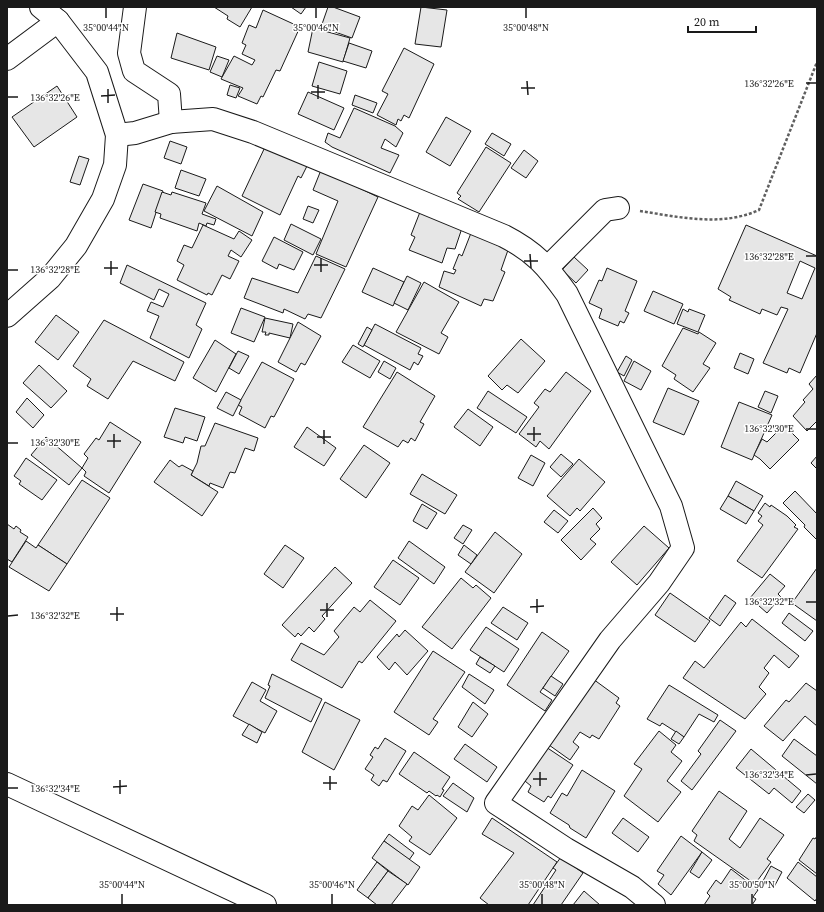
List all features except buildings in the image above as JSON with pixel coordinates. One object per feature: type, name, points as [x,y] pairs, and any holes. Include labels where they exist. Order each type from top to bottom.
[{"type":"street","points":[[7,316],[50,278],[76,246],[103,199],[115,165],[117,135],[97,72],[58,21],[41,7]]},
{"type":"street","points":[[135,7],[129,53],[134,71],[169,94],[171,122]]},
{"type":"street","points":[[7,59],[58,21]]},
{"type":"street","points":[[117,135],[136,134],[171,122],[213,119],[253,132],[504,236],[526,247],[548,267],[567,294],[671,506],[683,548],[659,583],[610,640],[496,803],[566,849],[632,886],[654,905]]},
{"type":"street","points":[[548,267],[605,210],[618,208]]},
{"type":"street","points":[[7,784],[264,905]]},
{"type":"path","points":[[618,208],[701,220],[744,217],[759,210],[817,62]]}]
